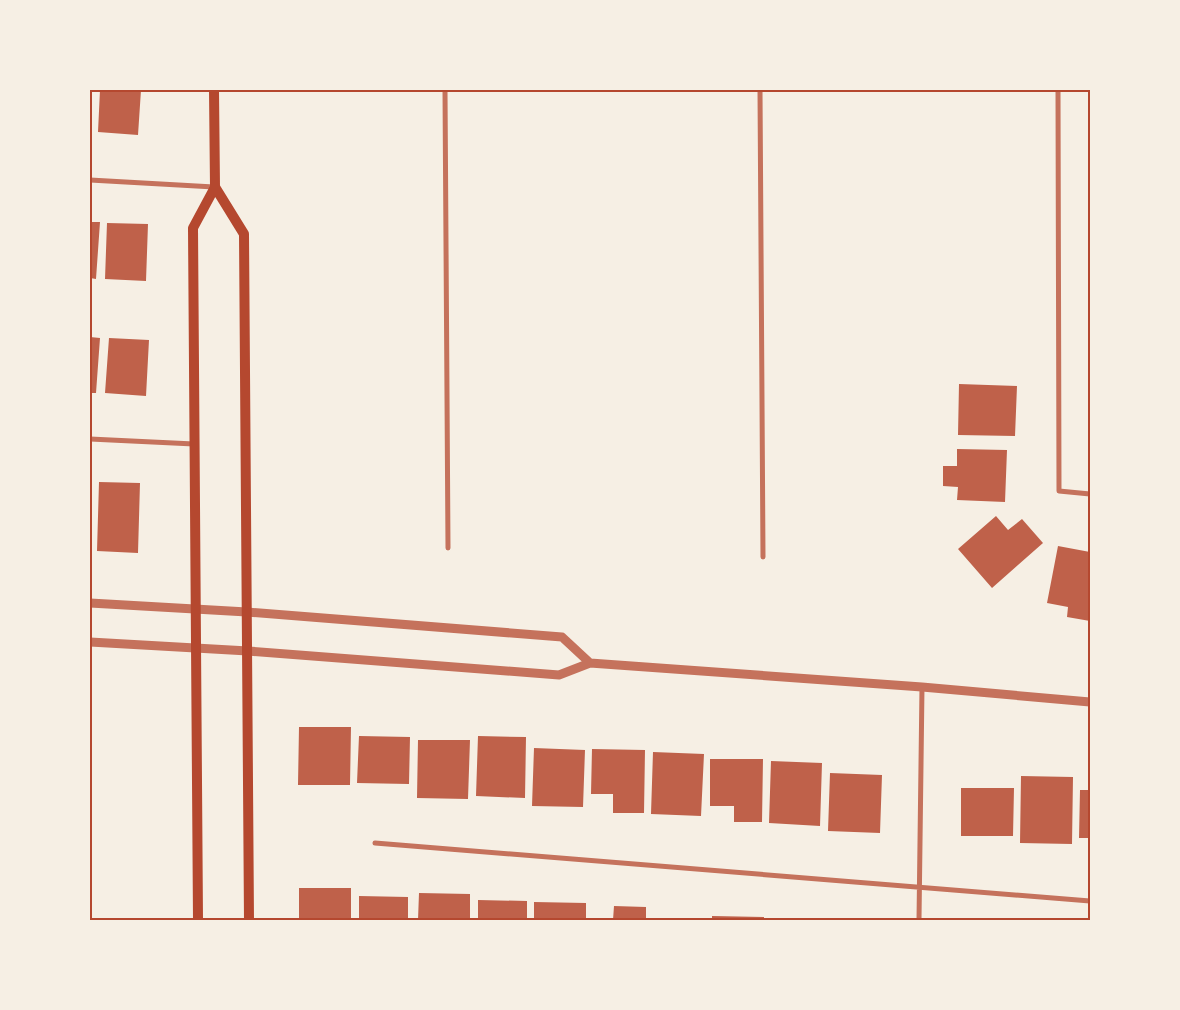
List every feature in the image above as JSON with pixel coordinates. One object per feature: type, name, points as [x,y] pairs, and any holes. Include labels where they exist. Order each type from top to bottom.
[{"type":"main road","points":[[198,920],[193,228],[215,187],[214,90]]},
{"type":"main road","points":[[215,187],[244,234],[249,920]]},
{"type":"street","points":[[445,90],[448,548]]},
{"type":"street","points":[[760,90],[764,557]]},
{"type":"street","points":[[1058,90],[1059,492],[1090,494]]},
{"type":"street","points":[[90,180],[215,187]]},
{"type":"street","points":[[90,439],[194,444]]},
{"type":"street","points":[[90,603],[247,612],[562,637],[590,663]]},
{"type":"street","points":[[90,642],[248,651],[559,676],[590,663],[1090,702]]},
{"type":"street","points":[[919,920],[922,688]]},
{"type":"street","points":[[375,842],[1090,901]]},
{"type":"building","points":[[100,90],[141,90],[138,135],[98,132]]},
{"type":"building","points":[[90,222],[100,222],[96,279],[90,278]]},
{"type":"building","points":[[107,223],[148,224],[146,281],[105,279]]},
{"type":"building","points":[[90,337],[100,338],[96,393],[90,393]]},
{"type":"building","points":[[109,338],[149,340],[146,396],[105,393]]},
{"type":"building","points":[[959,384],[1017,386],[1015,436],[958,435]]},
{"type":"building","points":[[957,449],[1007,450],[1005,502],[957,500],[958,487],[943,486],[943,466],[957,466]]},
{"type":"building","points":[[99,482],[140,483],[138,553],[97,551]]},
{"type":"building","points":[[996,516],[1008,530],[1022,519],[1043,543],[992,588],[958,549]]},
{"type":"building","points":[[1058,546],[1090,552],[1090,621],[1067,617],[1068,607],[1047,603]]},
{"type":"building","points":[[299,727],[351,727],[350,785],[298,785]]},
{"type":"building","points":[[359,736],[410,737],[409,784],[357,783]]},
{"type":"building","points":[[478,736],[526,737],[525,798],[476,796]]},
{"type":"building","points":[[418,740],[470,740],[468,799],[417,798]]},
{"type":"building","points":[[534,748],[585,750],[583,807],[532,806]]},
{"type":"building","points":[[592,749],[645,750],[644,813],[613,813],[613,794],[591,794]]},
{"type":"building","points":[[653,752],[704,754],[701,816],[651,814]]},
{"type":"building","points":[[710,759],[763,759],[762,822],[734,822],[734,806],[710,806]]},
{"type":"building","points":[[771,761],[822,763],[820,826],[769,823]]},
{"type":"building","points":[[830,773],[882,775],[880,833],[828,831]]},
{"type":"building","points":[[1021,776],[1073,777],[1072,844],[1020,843]]},
{"type":"building","points":[[961,788],[1014,788],[1013,836],[961,836]]},
{"type":"building","points":[[1080,790],[1090,790],[1090,838],[1079,838]]},
{"type":"building","points":[[299,888],[351,888],[351,920],[299,920]]},
{"type":"building","points":[[419,893],[470,894],[470,920],[418,920]]},
{"type":"building","points":[[359,896],[408,897],[408,920],[359,920]]},
{"type":"building","points":[[478,900],[527,901],[527,920],[478,920]]},
{"type":"building","points":[[534,902],[586,903],[586,920],[534,920]]},
{"type":"building","points":[[614,906],[646,907],[646,920],[613,920]]},
{"type":"building","points":[[712,916],[764,917],[764,920],[712,920]]},
{"type":"building","points":[[656,918],[688,918],[687,920],[656,920]]}]
